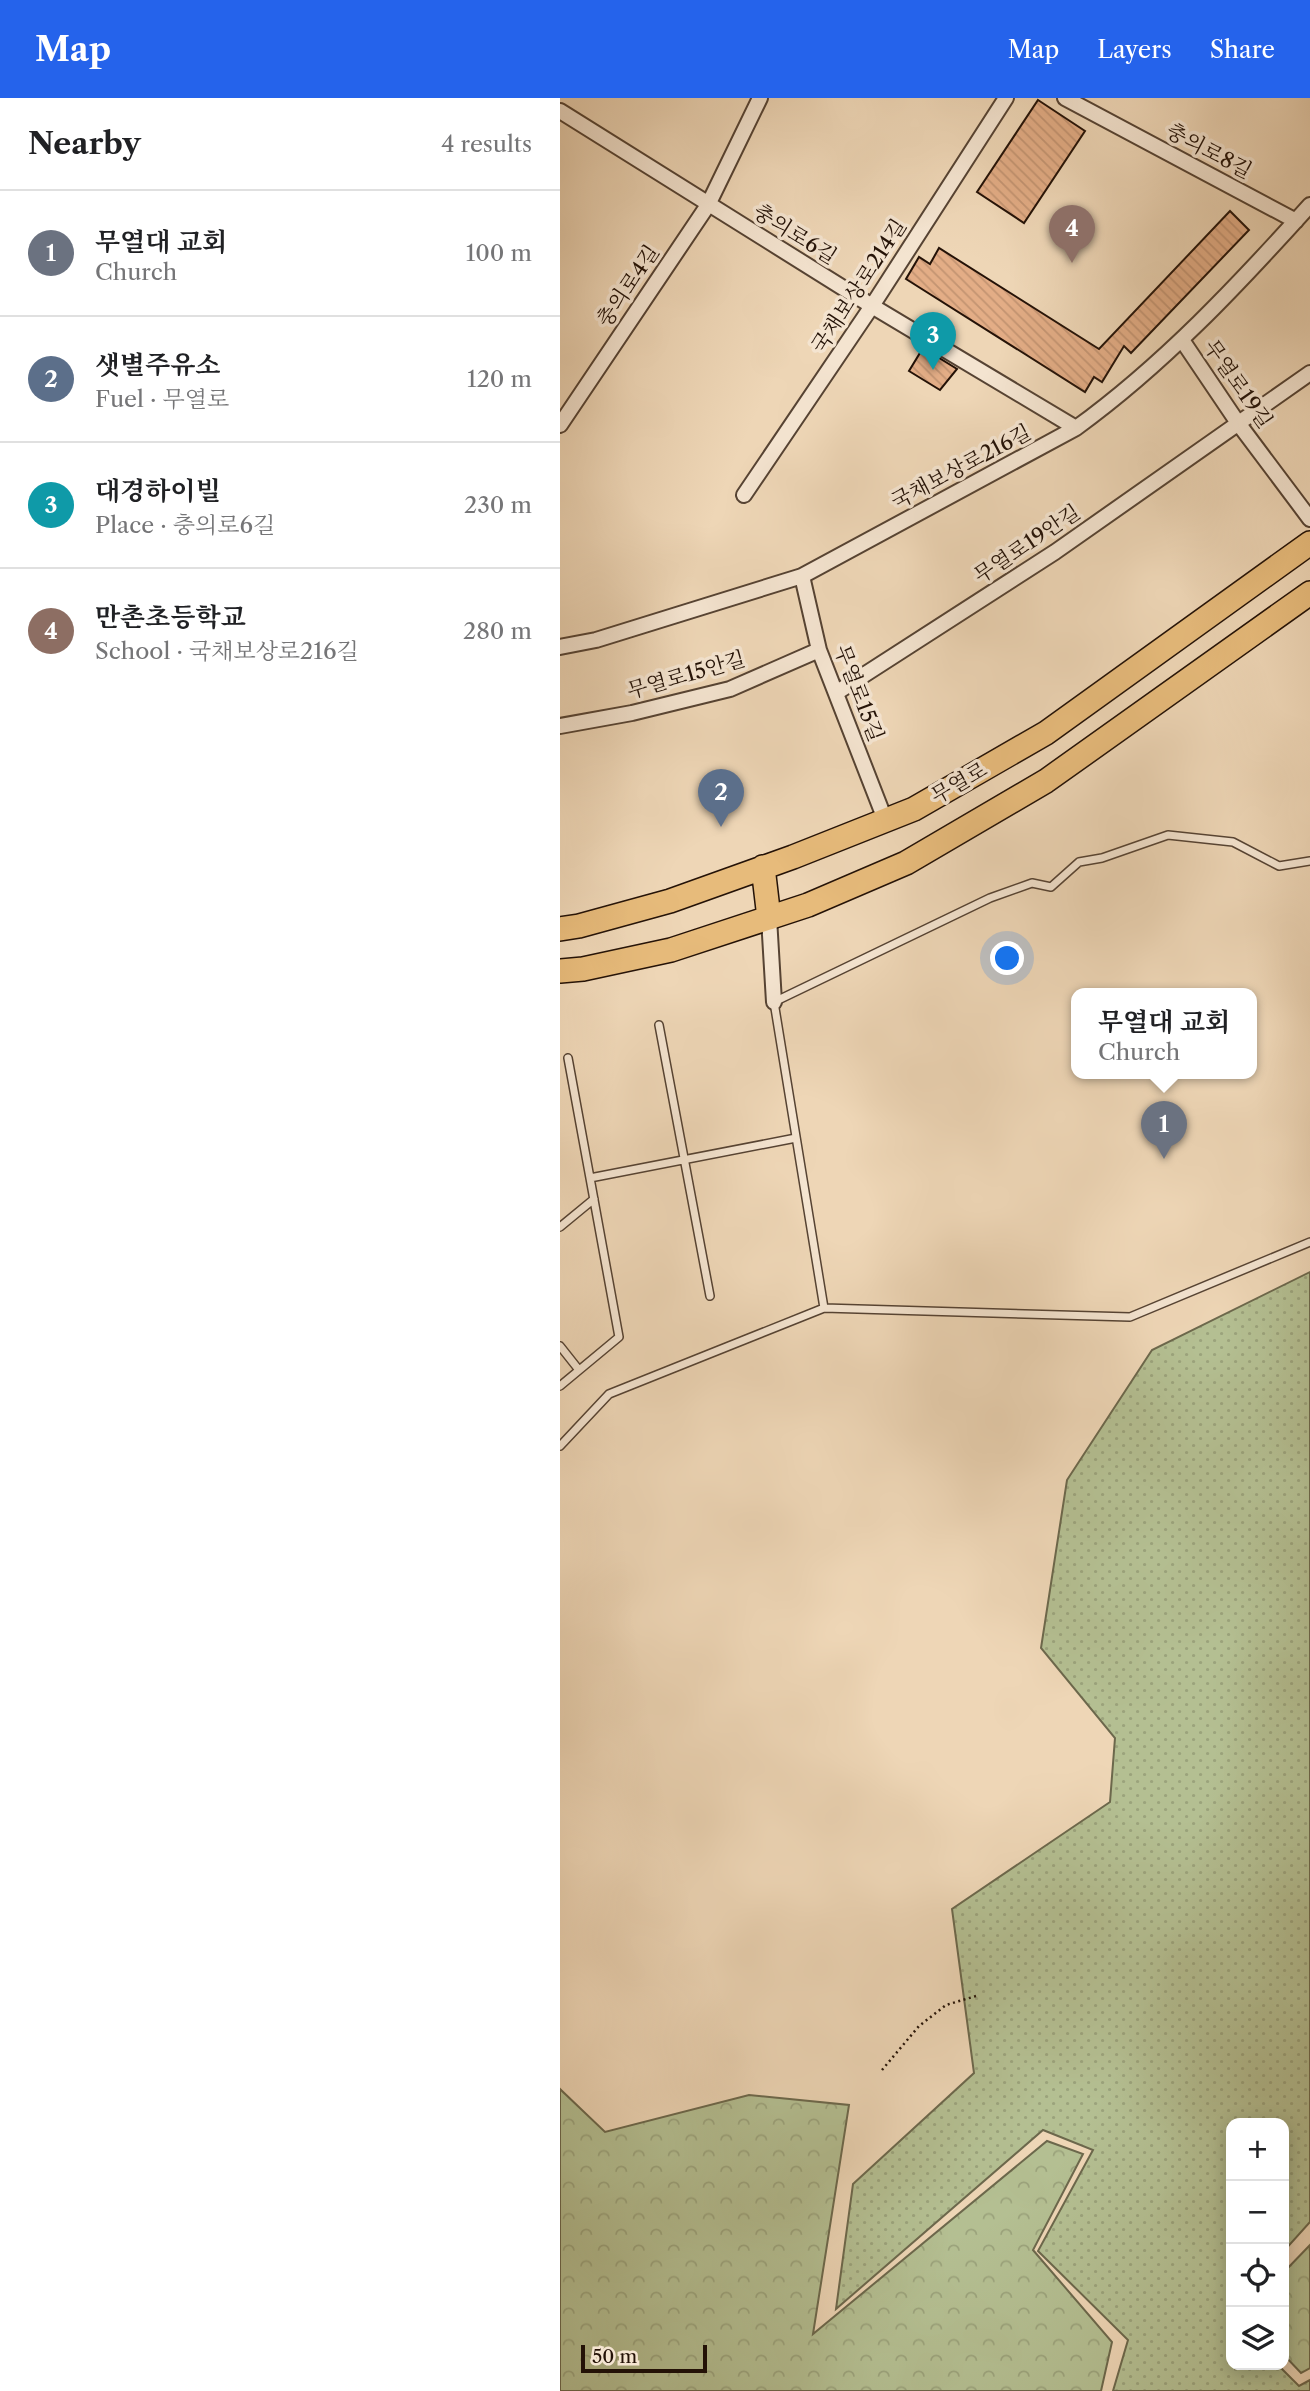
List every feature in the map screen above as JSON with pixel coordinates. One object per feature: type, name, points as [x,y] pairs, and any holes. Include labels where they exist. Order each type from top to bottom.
[{"type":"main road","name":"무열로","points":[[560,929],[670,901],[886,822],[914,809],[1046,733],[1310,543]]},
{"type":"main road","name":"무열로","points":[[560,971],[583,969],[671,950],[808,905],[906,863],[1046,781],[1310,593]]},
{"type":"main road","points":[[763,867],[769,918]]},
{"type":"street","points":[[708,205],[760,98]]},
{"type":"street","name":"국채보상로214길","points":[[744,495],[872,306],[1006,98]]},
{"type":"street","name":"충의로8길","points":[[1065,98],[1296,221]]},
{"type":"street","name":"충의로6길","points":[[560,111],[872,306],[1076,428]]},
{"type":"street","name":"충의로4길","points":[[560,425],[708,205]]},
{"type":"street","name":"국채보상로216길","points":[[560,647],[596,639],[802,576],[1076,428],[1116,400],[1182,340],[1310,205]]},
{"type":"street","name":"무열로19길","points":[[1182,340],[1238,423],[1310,519]]},
{"type":"street","name":"무열로19안길","points":[[836,694],[1055,552],[1310,373]]},
{"type":"street","name":"무열로15길","points":[[802,576],[819,650],[886,822]]},
{"type":"street","name":"무열로15안길","points":[[560,726],[632,713],[730,689],[819,650]]},
{"type":"street","points":[[769,918],[774,1002]]},
{"type":"lane","points":[[824,1308],[774,1002],[990,898],[1032,883],[1051,887],[1079,863],[1102,858],[1168,835],[1234,842],[1279,866],[1310,861]]},
{"type":"lane","points":[[659,1025],[710,1296]]},
{"type":"lane","points":[[560,1386],[619,1337],[568,1058]]},
{"type":"lane","points":[[590,1178],[796,1138]]},
{"type":"lane","points":[[560,1227],[594,1199]]},
{"type":"lane","points":[[560,1446],[609,1394],[824,1308],[1130,1317],[1310,1242]]},
{"type":"lane","points":[[560,1346],[579,1370]]},
{"type":"path","points":[[882,2070],[919,2026],[946,2005],[976,1996]]},
{"type":"green space","points":[[1310,1272],[1310,2222],[1289,2245],[1289,2118],[1226,2118],[1226,2370],[1283,2370],[1299,2386],[1310,2380],[1310,2391],[1113,2391],[1128,2340],[1038,2251],[1093,2150],[1043,2130],[836,2309],[853,2184],[974,2073],[952,1909],[1110,1802],[1115,1738],[1041,1648],[1067,1480],[1152,1350]]},
{"type":"green space","points":[[560,2089],[605,2132],[749,2095],[849,2105],[813,2334],[1047,2141],[1083,2154],[1033,2250],[1112,2342],[1101,2391],[560,2391]]},
{"type":"green space","points":[[1310,2245],[1310,2368],[1301,2373],[1289,2360],[1289,2267]]},
{"type":"building","points":[[1038,100],[1085,131],[1024,223],[977,192]]},
{"type":"building","points":[[1230,211],[1249,230],[1131,353],[1124,346],[1102,382],[1094,377],[1085,392],[906,279],[919,257],[930,264],[939,248],[1099,349]]},
{"type":"building","points":[[923,348],[957,369],[940,390],[909,371]]},
{"type":"place","name":"만촌초등학교","points":[[1072,263]]},
{"type":"place","name":"대경하이빌","points":[[933,370]]},
{"type":"place","name":"샛별주유소","points":[[721,827]]},
{"type":"place","name":"무열대 교회","points":[[1164,1159]]}]
